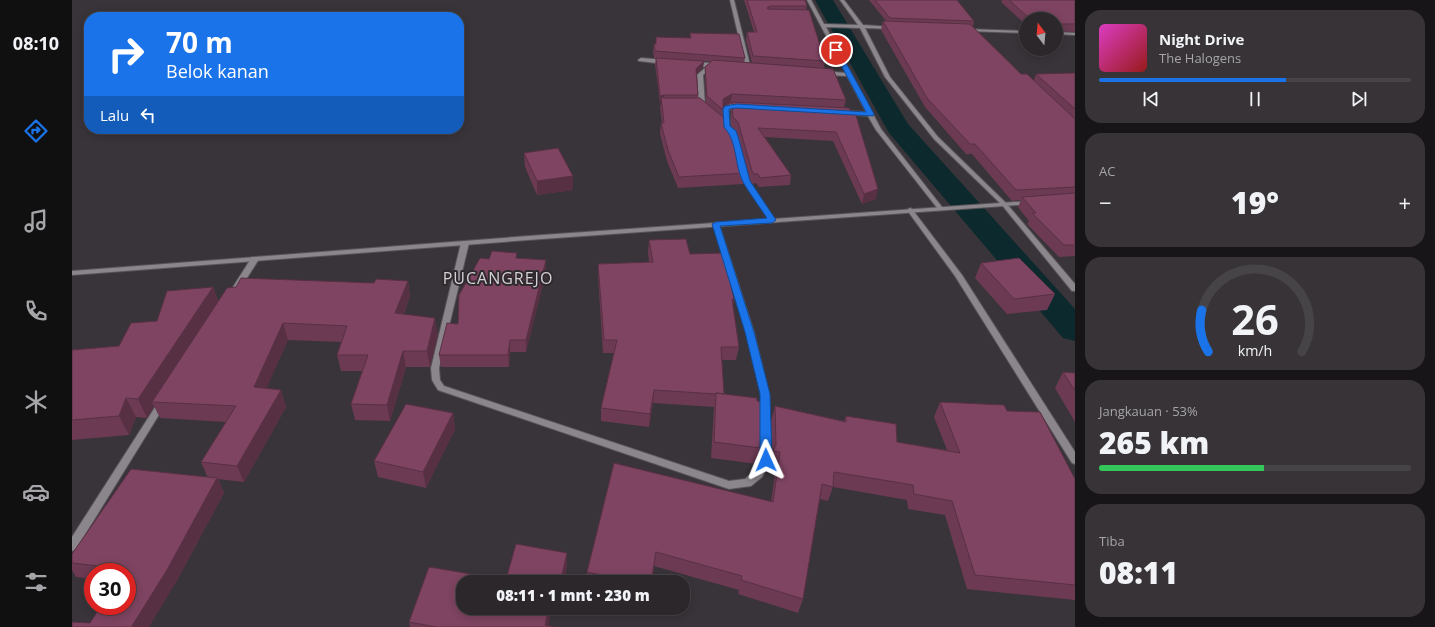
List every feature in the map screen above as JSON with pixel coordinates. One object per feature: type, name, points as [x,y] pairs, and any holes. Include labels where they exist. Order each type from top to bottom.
[{"type":"street","points":[[732,0],[749,68]]},
{"type":"street","points":[[809,0],[878,129],[944,208]]},
{"type":"street","points":[[842,0],[861,26],[888,77],[936,138],[1004,204],[1075,289]]},
{"type":"street","points":[[811,16],[818,16]]},
{"type":"street","points":[[823,25],[899,28]]},
{"type":"street","points":[[960,30],[1019,32]]},
{"type":"street","points":[[1063,34],[1075,34]]},
{"type":"street","points":[[641,60],[672,63]]},
{"type":"street","points":[[688,64],[726,66]]},
{"type":"street","points":[[711,65],[700,75],[702,105],[713,117],[732,131],[736,140],[746,181],[772,220]]},
{"type":"street","points":[[742,67],[757,68]]},
{"type":"street","points":[[818,72],[849,75]]},
{"type":"street","points":[[694,105],[702,105]]},
{"type":"street","points":[[727,127],[727,107],[752,107]]},
{"type":"street","points":[[839,112],[870,114]]},
{"type":"street","points":[[72,274],[716,224],[1035,202]]},
{"type":"street","points":[[910,210],[958,275],[1075,460]]},
{"type":"street","points":[[465,243],[436,368],[436,380],[441,388],[729,485],[747,483],[759,474],[766,460],[765,394],[750,332],[716,224]]},
{"type":"street","points":[[234,293],[255,259]]},
{"type":"street","points":[[72,546],[168,393]]},
{"type":"building","points":[[747,0],[805,0],[807,6],[770,6],[767,8],[809,10],[825,61],[753,56],[747,32],[757,32]]},
{"type":"building","points":[[875,0],[957,0],[974,21],[890,18]]},
{"type":"building","points":[[1009,0],[1075,0],[1075,24],[1063,24],[1063,12],[1022,12]]},
{"type":"building","points":[[883,21],[970,24],[1021,74],[1027,74],[1075,119],[1075,187],[1016,190],[975,144],[970,144],[927,98]]},
{"type":"building","points":[[690,33],[739,34],[745,58],[655,51],[654,44],[656,44],[656,37],[691,38]]},
{"type":"building","points":[[656,58],[704,61],[696,69],[698,95],[660,96]]},
{"type":"building","points":[[713,60],[833,69],[846,100],[732,94],[723,99],[723,110],[707,96],[705,67]]},
{"type":"building","points":[[1075,73],[1075,109],[1036,74]]},
{"type":"building","points":[[661,97],[700,98],[729,122],[745,173],[679,177],[668,150],[661,123],[664,123]]},
{"type":"building","points":[[732,102],[849,108],[851,112],[855,112],[878,189],[864,194],[836,132],[758,128],[791,175],[760,178],[758,174],[754,174],[752,171],[738,122],[733,117]]},
{"type":"building","points":[[558,148],[573,176],[537,181],[524,153]]},
{"type":"building","points":[[1075,193],[1075,245],[1064,245],[1032,213],[1036,213],[1022,197]]},
{"type":"building","points":[[686,239],[690,254],[723,253],[734,299],[732,299],[739,347],[721,347],[724,394],[654,390],[650,414],[601,408],[617,340],[604,340],[598,264],[653,262],[649,240]]},
{"type":"building","points":[[492,251],[517,253],[516,258],[546,260],[526,340],[510,340],[508,355],[439,355],[447,323],[458,324],[459,295],[480,258],[489,259]]},
{"type":"building","points":[[1019,258],[1055,294],[1014,299],[981,263]]},
{"type":"building","points":[[241,278],[374,283],[376,279],[408,281],[395,313],[435,318],[427,351],[403,351],[387,405],[351,404],[368,355],[337,355],[347,326],[283,323],[254,387],[281,390],[237,466],[201,462],[236,406],[152,402],[227,288],[236,287]]},
{"type":"building","points":[[213,287],[138,399],[126,398],[119,416],[72,420],[72,350],[119,346],[131,323],[157,321],[167,291]]},
{"type":"building","points":[[1063,372],[1075,373],[1075,391]]},
{"type":"building","points":[[716,393],[757,398],[757,401],[763,402],[763,444],[761,448],[714,442]]},
{"type":"building","points":[[940,402],[1004,405],[1007,411],[1040,412],[1075,479],[1075,585],[975,575],[952,501],[914,494],[913,485],[834,472],[833,487],[822,484],[803,599],[741,580],[742,576],[656,552],[652,575],[602,575],[587,572],[614,463],[773,502],[780,452],[773,451],[776,445],[775,406],[846,422],[846,416],[896,424],[897,442],[960,453]]},
{"type":"building","points":[[406,404],[453,413],[423,472],[374,461]]},
{"type":"building","points":[[131,469],[217,478],[167,570],[132,626],[141,627],[72,627],[72,622],[90,623],[95,615],[136,615],[136,563],[84,563],[84,564],[72,563],[72,554]]},
{"type":"building","points":[[516,544],[567,553],[562,575],[507,575]]},
{"type":"building","points":[[429,567],[477,575],[456,575],[456,615],[547,615],[545,625],[554,627],[436,627],[409,622]]},
{"type":"waterway","points":[[824,0],[898,128],[1075,330]]},
{"type":"district","name":"PUCANGREJO","points":[[498,278]]},
{"type":"route","points":[[766,460],[765,394],[750,332],[716,224],[772,220],[746,181],[736,140],[732,131],[727,127],[726,109],[727,107],[737,106],[870,114],[836,50]]}]
